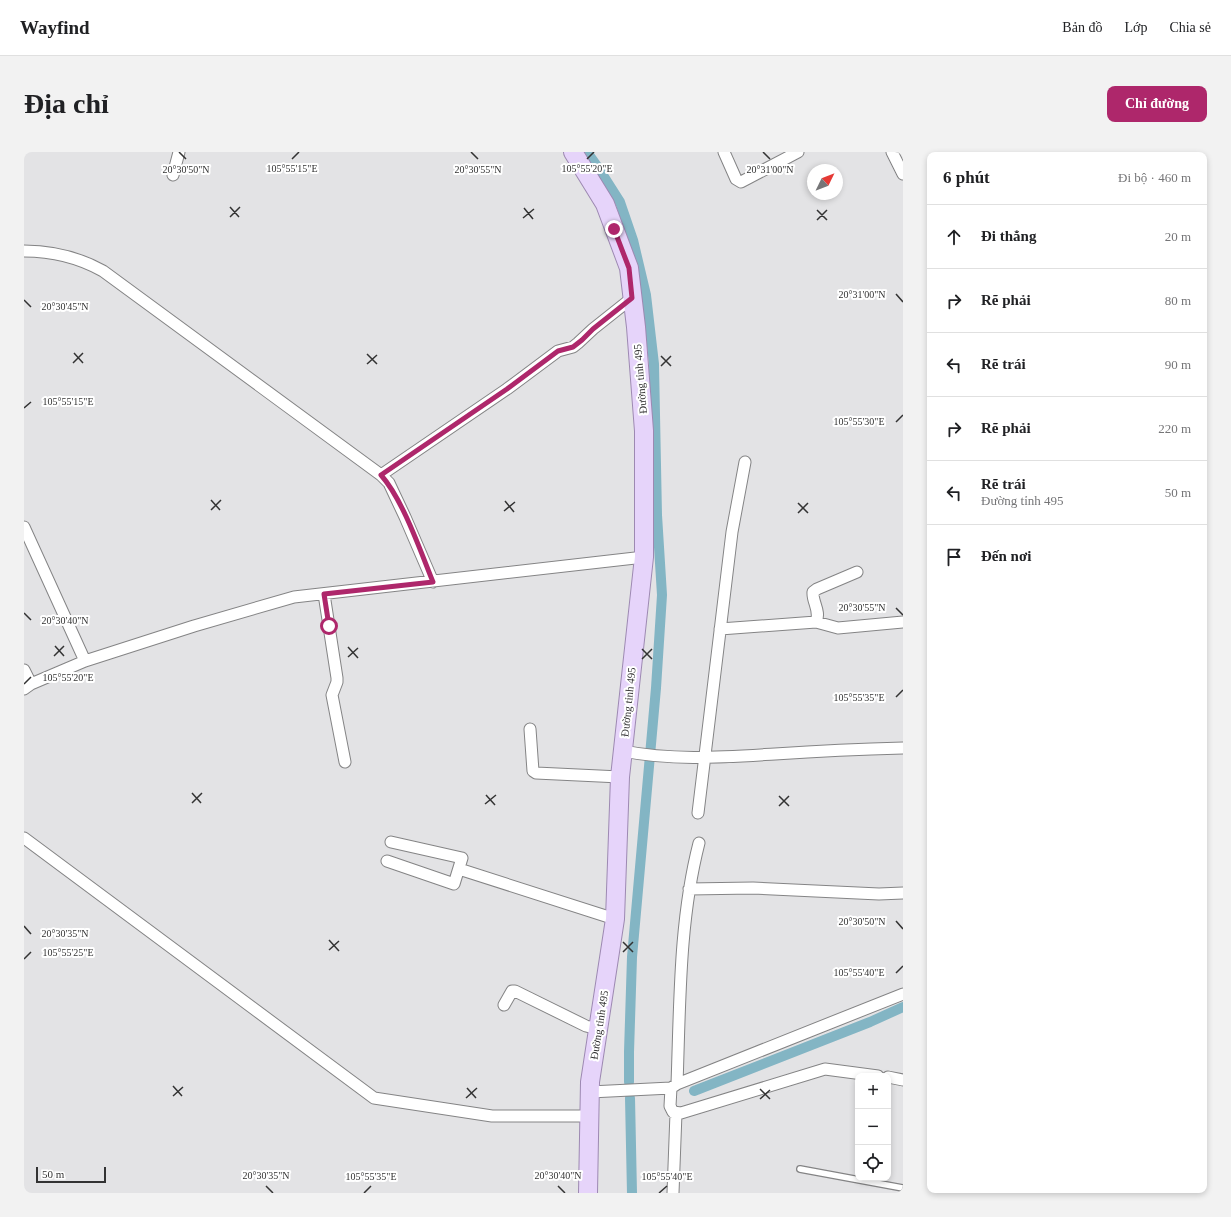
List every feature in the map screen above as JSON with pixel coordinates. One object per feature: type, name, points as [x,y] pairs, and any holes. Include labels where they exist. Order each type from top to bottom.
[{"type":"main road","name":"Đường tỉnh 495","points":[[573,152],[605,204],[629,268],[644,431],[644,556],[620,777],[615,919],[590,1082],[588,1193]]},
{"type":"street","points":[[173,175],[179,152]]},
{"type":"street","points":[[724,152],[736,178],[741,182],[798,152]]},
{"type":"street","points":[[892,152],[903,174]]},
{"type":"street","points":[[24,251],[50,252],[67,256],[85,261],[103,271],[381,475],[388,484],[405,517],[433,582]]},
{"type":"street","points":[[381,475],[507,389],[558,351],[573,347],[632,298]]},
{"type":"street","points":[[698,813],[732,532],[744,462]]},
{"type":"street","points":[[24,527],[84,662]]},
{"type":"street","points":[[24,670],[27,686],[84,662],[194,626],[294,597],[433,582],[644,556]]},
{"type":"street","points":[[816,622],[818,618],[813,592],[857,572]]},
{"type":"street","points":[[324,594],[337,678],[332,695],[345,762]]},
{"type":"street","points":[[720,628],[816,622],[838,628],[903,622]]},
{"type":"street","points":[[530,729],[533,771],[536,773],[620,777]]},
{"type":"street","points":[[623,752],[664,757],[704,758],[903,748]]},
{"type":"street","points":[[24,838],[374,1098],[492,1116],[590,1116]]},
{"type":"street","points":[[387,861],[454,884],[460,869],[462,858],[391,842]]},
{"type":"street","points":[[698,843],[689,889],[682,963],[674,1086],[670,1106],[673,1112],[681,1113],[825,1068],[858,1073]]},
{"type":"street","points":[[460,869],[615,919]]},
{"type":"street","points":[[689,889],[753,888],[903,894]]},
{"type":"street","points":[[504,1005],[512,991],[515,990],[586,1026],[598,1029]]},
{"type":"street","points":[[590,1092],[674,1086],[903,994]]},
{"type":"street","points":[[891,1078],[903,1080]]},
{"type":"street","points":[[673,1193],[676,1112]]},
{"type":"lane","points":[[800,1169],[903,1188]]},
{"type":"waterway","points":[[587,152],[620,202],[633,240],[646,295],[654,364],[657,515],[662,595],[656,688],[632,957],[629,1082]]},
{"type":"waterway","points":[[694,1091],[870,1022],[903,1007]]},
{"type":"waterway","points":[[630,1098],[632,1193]]},
{"type":"route","points":[[329,626],[324,594],[433,582],[405,517],[388,484],[381,475],[394,468],[507,389],[529,371],[534,370],[558,351],[573,347],[632,298],[629,268],[614,229]]}]
